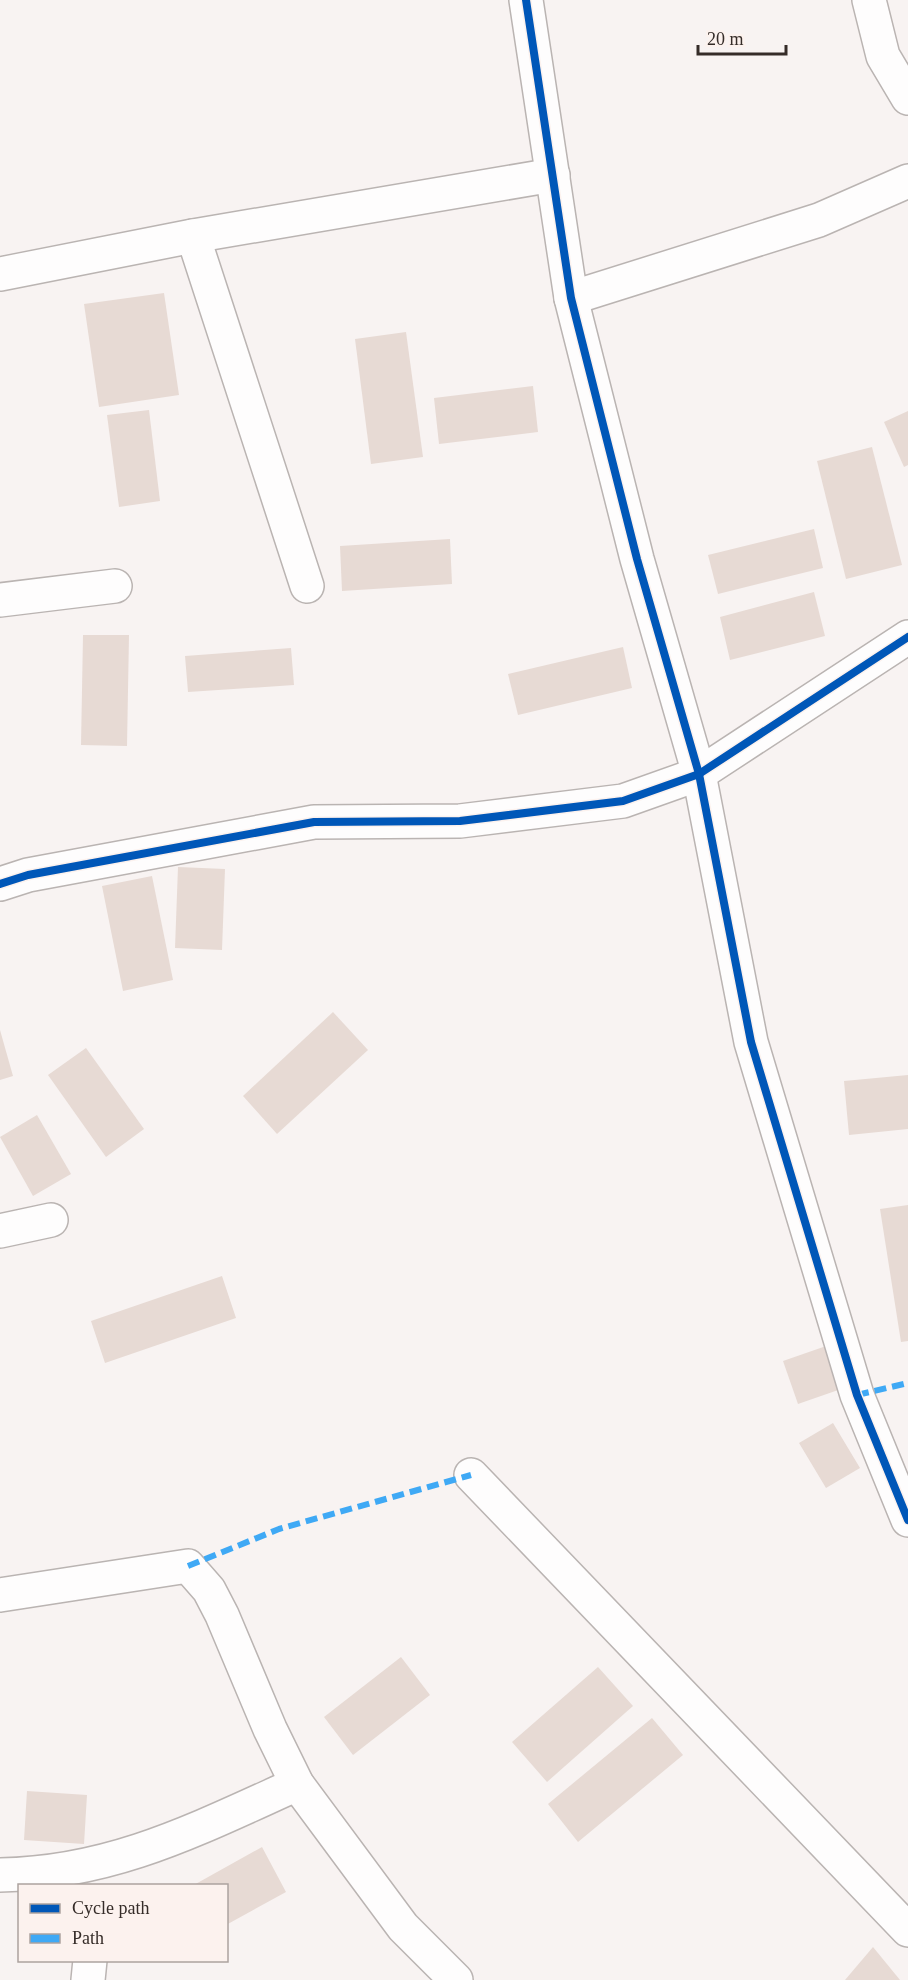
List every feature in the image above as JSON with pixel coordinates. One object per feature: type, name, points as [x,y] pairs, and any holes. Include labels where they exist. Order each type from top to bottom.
[{"type":"street","points":[[526,0],[571,298],[637,559],[699,774],[751,1042],[857,1395],[908,1521]]},
{"type":"street","points":[[869,0],[883,56],[908,98]]},
{"type":"street","points":[[0,274],[193,236],[553,175]]},
{"type":"street","points":[[571,298],[819,220],[908,181]]},
{"type":"street","points":[[193,236],[307,586]]},
{"type":"street","points":[[0,600],[115,586]]},
{"type":"street","points":[[0,884],[28,875],[314,822],[460,821],[623,801],[699,774],[903,651]]},
{"type":"street","points":[[0,1231],[51,1220]]},
{"type":"street","points":[[471,1475],[908,1930]]},
{"type":"street","points":[[0,1595],[188,1566],[209,1590],[222,1615],[270,1729],[297,1784],[403,1927],[456,1980]]},
{"type":"street","points":[[0,1875],[88,1876],[297,1784]]},
{"type":"street","points":[[88,1980],[90,1962]]},
{"type":"building","points":[[164,293],[179,395],[99,407],[84,304]]},
{"type":"building","points":[[406,332],[423,457],[371,464],[355,339]]},
{"type":"building","points":[[533,386],[538,432],[439,444],[434,398]]},
{"type":"building","points":[[149,410],[160,501],[119,507],[107,415]]},
{"type":"building","points":[[908,411],[908,465],[904,467],[884,422]]},
{"type":"building","points":[[872,447],[902,565],[846,579],[817,461]]},
{"type":"building","points":[[814,529],[823,568],[718,594],[708,555]]},
{"type":"building","points":[[450,539],[452,584],[342,591],[340,546]]},
{"type":"building","points":[[814,592],[825,636],[730,660],[720,617]]},
{"type":"building","points":[[83,635],[129,635],[127,746],[81,745]]},
{"type":"building","points":[[623,647],[632,688],[518,715],[508,674]]},
{"type":"building","points":[[291,648],[294,685],[188,692],[185,656]]},
{"type":"building","points":[[178,867],[225,869],[222,950],[175,948]]},
{"type":"building","points":[[152,876],[173,980],[123,991],[102,886]]},
{"type":"building","points":[[333,1012],[368,1050],[277,1134],[243,1096]]},
{"type":"building","points":[[0,1030],[13,1076],[0,1080]]},
{"type":"building","points":[[86,1048],[144,1129],[106,1157],[48,1075]]},
{"type":"building","points":[[908,1075],[908,1129],[849,1135],[844,1081]]},
{"type":"building","points":[[37,1115],[71,1174],[33,1196],[0,1137]]},
{"type":"building","points":[[908,1205],[908,1341],[901,1342],[880,1209]]},
{"type":"building","points":[[222,1276],[236,1318],[105,1363],[91,1321]]},
{"type":"building","points":[[829,1345],[844,1388],[798,1404],[783,1361]]},
{"type":"building","points":[[833,1423],[860,1468],[826,1488],[799,1443]]},
{"type":"building","points":[[401,1657],[430,1695],[353,1755],[324,1717]]},
{"type":"building","points":[[598,1667],[633,1706],[547,1782],[512,1742]]},
{"type":"building","points":[[652,1718],[683,1755],[578,1842],[548,1804]]},
{"type":"building","points":[[27,1791],[87,1795],[84,1844],[24,1840]]},
{"type":"building","points":[[262,1847],[286,1892],[228,1924],[228,1884],[196,1884]]},
{"type":"building","points":[[873,1947],[900,1980],[845,1980]]},
{"type":"marked path","points":[[857,1395],[908,1383]]},
{"type":"marked path","points":[[188,1566],[279,1529],[471,1475]]},
{"type":"cycle path","points":[[526,0],[571,298],[637,559],[699,774],[751,1042],[857,1395],[908,1520]]},
{"type":"cycle path","points":[[0,884],[28,875],[314,822],[460,821],[623,801],[699,774],[908,637]]}]
